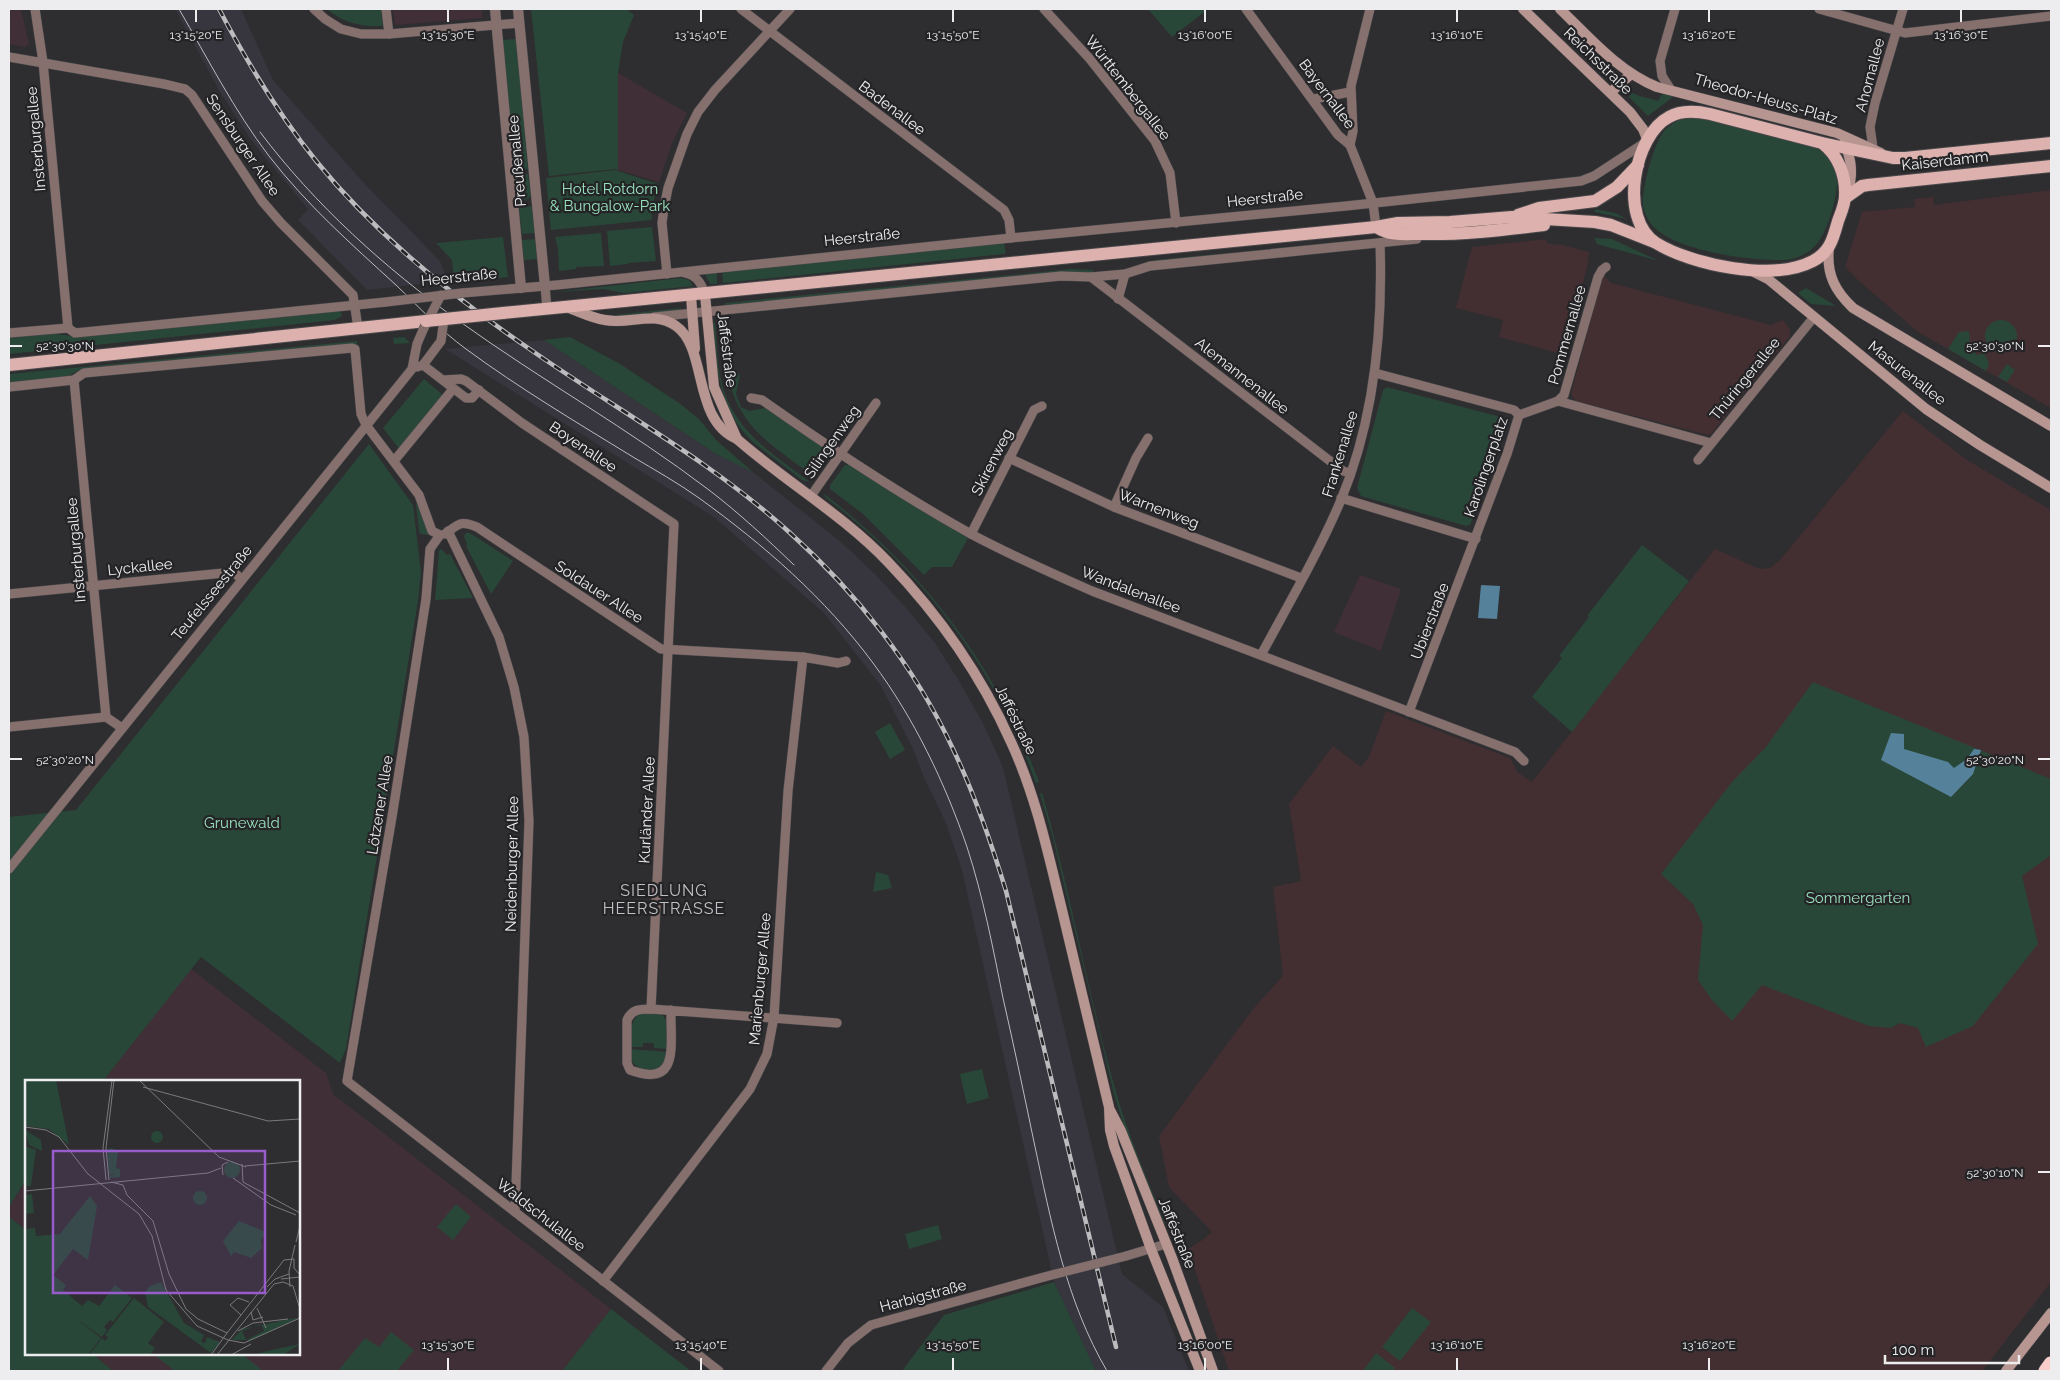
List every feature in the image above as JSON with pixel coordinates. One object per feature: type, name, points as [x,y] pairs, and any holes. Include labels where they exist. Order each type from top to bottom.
[{"type":"highway","points":[[2046,1371],[2051,1364]]},
{"type":"main road","name":"Reichsstraße","points":[[1522,9],[1611,92],[1637,119],[1646,141]]},
{"type":"main road","name":"Reichsstraße","points":[[1560,9],[1630,74],[1645,82],[1671,90]]},
{"type":"main road","points":[[1611,92],[1630,74]]},
{"type":"main road","name":"Theodor-Heuss-Platz","points":[[1671,90],[1837,133],[1846,148],[1851,174],[1850,185],[1829,248]]},
{"type":"main road","name":"Theodor-Heuss-Platz","points":[[1654,242],[1640,225],[1634,207],[1638,165],[1646,141],[1661,122],[1669,116],[1684,112],[1698,112],[1846,148]]},
{"type":"main road","name":"Kaiserdamm","points":[[1837,133],[1878,152]]},
{"type":"main road","name":"Theodor-Heuss-Platz","points":[[1822,143],[1831,151],[1839,163],[1845,198]]},
{"type":"main road","name":"Kaiserdamm","points":[[1846,148],[1905,158],[2051,143]]},
{"type":"main road","points":[[1512,217],[1538,208],[1595,201],[1617,187],[1638,165]]},
{"type":"main road","name":"Kaiserdamm","points":[[1845,198],[1862,186],[1868,185],[2051,166]]},
{"type":"main road","points":[[9,365],[358,328],[420,325],[444,319],[705,295],[1376,227],[1398,223],[1450,222],[1512,217],[1589,221],[1611,225],[1693,258],[1751,271],[1781,270],[1797,267],[1812,261],[1829,248]]},
{"type":"main road","points":[[1376,227],[1382,231],[1394,233],[1447,235],[1572,221]]},
{"type":"main road","name":"Masurenallee","points":[[1829,248],[1828,263],[1831,279],[1837,291],[1853,308],[2051,426]]},
{"type":"main road","name":"Masurenallee","points":[[1751,271],[1768,279],[1926,409],[1980,445],[2051,488]]},
{"type":"main road","name":"Jafféstraße","points":[[705,295],[714,387],[737,439]]},
{"type":"main road","name":"Jafféstraße","points":[[691,296],[698,378],[708,405],[728,435],[737,439],[811,496],[874,548],[930,610],[968,662],[1004,726],[1028,784],[1042,830],[1109,1107],[1110,1130],[1114,1146],[1151,1249],[1200,1371]]},
{"type":"main road","points":[[568,308],[604,320],[652,317]]},
{"type":"main road","name":"Jafféstraße","points":[[652,317],[666,320],[681,330],[688,339],[696,362]]},
{"type":"main road","name":"Jafféstraße","points":[[1109,1107],[1121,1130],[1166,1244],[1213,1371]]},
{"type":"main road","points":[[2006,1371],[2051,1313]]},
{"type":"street","name":"Insterburgallee","points":[[35,9],[42,62],[68,328]]},
{"type":"street","points":[[314,9],[324,19],[341,29],[362,34],[389,34],[519,24]]},
{"type":"street","points":[[386,9],[389,34]]},
{"type":"street","name":"Preußenallee","points":[[495,9],[521,288]]},
{"type":"street","name":"Preußenallee","points":[[518,9],[547,309]]},
{"type":"street","name":"Badenallee","points":[[741,9],[1004,210],[1009,220],[1011,238]]},
{"type":"street","points":[[667,274],[662,223],[664,208],[668,188],[687,134],[698,112],[709,97],[768,30],[790,9]]},
{"type":"street","name":"Württembergallee","points":[[1044,9],[1089,58],[1155,141],[1170,173],[1176,223]]},
{"type":"street","name":"Bayernallee","points":[[1246,9],[1314,99],[1338,135],[1350,145],[1373,203]]},
{"type":"street","points":[[1350,145],[1353,131],[1350,92],[1370,9]]},
{"type":"street","points":[[1671,90],[1662,76],[1660,61],[1675,9]]},
{"type":"street","points":[[1819,9],[1905,33],[2051,16]]},
{"type":"street","name":"Ahornallee","points":[[1878,152],[1870,127],[1875,102],[1902,9]]},
{"type":"street","name":"Sensburger Allee","points":[[9,57],[184,89],[192,95],[262,201],[280,224],[353,295],[355,305]]},
{"type":"street","points":[[1314,99],[1350,92]]},
{"type":"street","name":"Heerstraße","points":[[9,333],[68,328],[75,333],[1584,181],[1619,161],[1646,141]]},
{"type":"street","points":[[1373,203],[1376,227]]},
{"type":"street","points":[[652,317],[1061,276],[1091,277],[1125,274],[1150,266],[1447,235]]},
{"type":"street","name":"Frankenallee","points":[[1261,655],[1321,544],[1341,498],[1364,427],[1375,374],[1381,318],[1380,243]]},
{"type":"street","name":"Pommernallee","points":[[1519,415],[1558,402],[1564,395],[1598,277],[1606,267]]},
{"type":"street","name":"Jafféstraße","points":[[682,272],[693,276],[699,281],[705,295]]},
{"type":"street","points":[[1118,299],[1125,274]]},
{"type":"street","name":"Alemannenallee","points":[[1091,277],[1343,471],[1350,473]]},
{"type":"street","name":"Teufelsseestraße","points":[[9,869],[412,369],[420,325],[441,295]]},
{"type":"street","points":[[355,305],[358,328]]},
{"type":"street","name":"Thüringerallee","points":[[1698,460],[1814,317]]},
{"type":"street","points":[[412,369],[423,365],[441,341],[444,319]]},
{"type":"street","points":[[9,387],[74,380],[84,373],[355,349],[361,414],[366,425],[418,495],[432,531],[444,533]]},
{"type":"street","points":[[423,365],[453,389],[470,399],[479,390]]},
{"type":"street","name":"Karolingerplatz","points":[[1341,498],[1476,539],[1510,446],[1519,415],[1514,410],[1375,374]]},
{"type":"street","name":"Boyenallee","points":[[443,380],[461,379],[479,390],[522,423],[674,524]]},
{"type":"street","name":"Insterburgallee","points":[[74,380],[106,717]]},
{"type":"street","points":[[394,461],[453,389]]},
{"type":"street","name":"Wandalenallee","points":[[751,398],[762,400],[840,455],[971,534],[1029,563],[1092,591],[1515,752],[1524,761]]},
{"type":"street","points":[[1558,402],[1711,443]]},
{"type":"street","name":"Silingenweg","points":[[811,496],[876,403]]},
{"type":"street","name":"Skirenweg","points":[[971,534],[1034,410],[1042,406]]},
{"type":"street","points":[[1114,507],[1136,458],[1148,438]]},
{"type":"street","name":"Warnenweg","points":[[1009,458],[1114,507],[1301,578]]},
{"type":"street","name":"Soldauer Allee","points":[[444,533],[460,523],[468,523],[477,527],[660,649],[803,657],[838,663],[846,661]]},
{"type":"street","name":"Kurländer Allee","points":[[651,1009],[674,524]]},
{"type":"street","name":"Lötzener Allee","points":[[347,1081],[393,811],[426,599],[430,549],[444,533]]},
{"type":"street","name":"Neidenburger Allee","points":[[444,533],[499,637],[514,686],[524,737],[529,821],[515,1212]]},
{"type":"street","name":"Ubierstraße","points":[[1409,712],[1476,539]]},
{"type":"street","name":"Lyckallee","points":[[9,594],[234,572],[241,579]]},
{"type":"street","name":"Marienburger Allee","points":[[603,1281],[750,1089],[767,1054],[774,1017],[788,791],[803,657]]},
{"type":"street","points":[[9,727],[106,717],[122,728]]},
{"type":"street","points":[[671,1010],[670,1062],[666,1071],[658,1074],[639,1073],[630,1070],[627,1063],[628,1020],[630,1013],[638,1009],[671,1010],[774,1017],[836,1023]]},
{"type":"street","name":"Waldschulallee","points":[[347,1081],[719,1371]]},
{"type":"street","points":[[1151,1249],[1166,1244]]},
{"type":"street","name":"Harbigstraße","points":[[826,1371],[848,1343],[871,1325],[1151,1249]]},
{"type":"shaded area","points":[[9,9],[21,9],[29,44],[25,47],[9,44]]},
{"type":"shaded area","points":[[175,9],[241,9],[273,80],[363,182],[440,261],[448,281],[367,290],[298,220],[308,209],[251,140],[220,92]]},
{"type":"shaded area","points":[[393,9],[482,9],[482,18],[395,25]]},
{"type":"shaded area","points":[[618,73],[687,113],[672,143],[659,182],[618,170]]},
{"type":"shaded area","points":[[2051,190],[2051,408],[1918,332],[1845,267],[1862,212],[1915,207],[1914,199],[1933,197],[1934,205]]},
{"type":"shaded area","points":[[1546,239],[1547,243],[1589,252],[1578,302],[1561,354],[1499,337],[1503,320],[1456,308],[1472,247]]},
{"type":"shaded area","points":[[1603,275],[1611,283],[1771,325],[1783,320],[1790,330],[1790,336],[1711,434],[1708,435],[1576,401],[1572,396],[1572,390]]},
{"type":"shaded area","points":[[544,340],[716,454],[754,473],[841,542],[876,575],[908,610],[935,643],[959,681],[983,723],[1003,767],[1122,1274],[1163,1307],[1189,1371],[1096,1371],[1054,1282],[962,870],[945,821],[925,780],[913,749],[881,686],[824,613],[714,517],[445,349]]},
{"type":"shaded area","points":[[1903,411],[1967,460],[2051,510],[2051,1282],[1982,1371],[1229,1371],[1188,1249],[1212,1232],[1169,1187],[1159,1136],[1253,1009],[1283,976],[1273,887],[1301,881],[1289,804],[1333,746],[1361,767],[1369,757],[1386,711],[1510,758],[1517,772],[1532,782],[1715,549],[1760,569],[1770,568],[1780,560]]},
{"type":"shaded area","points":[[1360,575],[1401,589],[1381,651],[1334,632]]},
{"type":"shaded area","points":[[191,969],[326,1073],[333,1094],[611,1309],[562,1371],[113,1371],[96,1355],[300,1355],[300,1080],[104,1080]]},
{"type":"shaded area","points":[[25,1183],[25,1229],[9,1217],[9,1207]]},
{"type":"green space","points":[[327,9],[381,9],[383,26],[367,26],[346,21]]},
{"type":"green space","points":[[531,9],[626,9],[634,15],[623,42],[618,73],[618,170],[549,176]]},
{"type":"green space","points":[[1148,9],[1208,9],[1172,37]]},
{"type":"green space","points":[[517,39],[528,169],[515,170],[502,40]]},
{"type":"green space","points":[[1632,93],[1658,101],[1663,93],[1673,97],[1648,116],[1629,97]]},
{"type":"green space","points":[[1690,117],[1705,118],[1810,146],[1820,150],[1829,157],[1837,171],[1834,205],[1826,229],[1813,248],[1801,256],[1788,260],[1753,259],[1698,249],[1667,237],[1654,227],[1648,219],[1643,206],[1644,189],[1652,156],[1664,131],[1676,122]]},
{"type":"green space","name":"Hotel Rotdorn & Bungalow-Park","points":[[615,170],[658,184],[651,211],[652,220],[551,230],[546,178]]},
{"type":"green space","points":[[528,174],[531,195],[523,200],[519,195],[516,175]]},
{"type":"green space","points":[[532,206],[535,233],[522,234],[519,208]]},
{"type":"green space","points":[[1595,209],[1615,213],[1627,219],[1595,212]]},
{"type":"green space","points":[[652,227],[656,261],[610,266],[607,231]]},
{"type":"green space","points":[[601,233],[604,266],[576,267],[576,269],[559,271],[558,249],[555,237]]},
{"type":"green space","points":[[1404,236],[1154,263],[1154,260]]},
{"type":"green space","points":[[503,237],[508,277],[454,282],[452,260],[436,243]]},
{"type":"green space","points":[[1594,238],[1612,239],[1659,261],[1597,244]]},
{"type":"green space","points":[[535,239],[537,259],[524,260],[522,240]]},
{"type":"green space","points":[[1004,243],[1006,253],[1004,254],[723,283],[722,271]]},
{"type":"green space","points":[[1071,269],[1093,270],[1093,273],[1060,272],[725,306],[725,303]]},
{"type":"green space","points":[[717,272],[717,284],[710,284],[705,274]]},
{"type":"green space","points":[[681,278],[689,280],[693,286],[624,293],[603,289],[554,292]]},
{"type":"green space","points":[[1806,288],[1836,306],[1811,304],[1798,293]]},
{"type":"green space","points":[[681,308],[680,310],[616,318],[614,315]]},
{"type":"green space","points":[[340,310],[342,316],[335,320],[9,354],[9,336],[45,333],[73,336]]},
{"type":"green space","points":[[2001,320],[2007,321],[2012,325],[2016,330],[2016,342],[2012,347],[2007,351],[2001,352],[1995,351],[1990,347],[1986,342],[1985,336],[1986,330],[1990,325],[1995,321]]},
{"type":"green space","points":[[713,323],[715,323],[720,377],[728,401],[736,415],[757,441],[810,482],[802,480],[753,442],[733,416],[721,387]]},
{"type":"green space","points":[[1969,331],[1970,348],[1975,351],[1976,355],[1985,353],[1985,357],[1987,357],[1989,365],[1986,371],[1948,349],[1959,332]]},
{"type":"green space","points":[[404,337],[410,343],[394,344],[393,338]]},
{"type":"green space","points":[[570,337],[620,364],[679,403],[699,419],[716,440],[754,473],[716,454],[544,340]]},
{"type":"green space","points":[[357,341],[357,347],[347,345],[79,370],[66,377],[9,384],[9,374]]},
{"type":"green space","points":[[725,359],[740,375],[736,394],[741,407],[749,411],[765,408],[828,451],[831,455],[816,475],[813,476],[780,451],[754,428],[736,400],[729,381]]},
{"type":"green space","points":[[2007,364],[2015,370],[2007,382],[1998,377]]},
{"type":"green space","points":[[424,379],[444,396],[400,450],[383,428]]},
{"type":"green space","points":[[1387,387],[1501,417],[1506,421],[1507,428],[1470,525],[1466,526],[1361,496],[1357,488],[1383,390]]},
{"type":"green space","name":"Grunewald","points":[[369,444],[413,505],[421,572],[418,601],[346,1049],[340,1063],[201,957],[104,1080],[25,1080],[25,1182],[9,1207],[9,817],[76,810]]},
{"type":"green space","points":[[845,465],[849,465],[968,538],[952,567],[932,567],[924,575],[863,514],[830,489],[830,485]]},
{"type":"green space","points":[[823,493],[859,523],[893,554],[924,587],[952,622],[978,659],[1000,698],[1021,739],[1039,782],[1036,783],[1000,700],[952,625],[894,557],[861,526],[826,498]]},
{"type":"green space","points":[[419,502],[429,534],[427,535],[421,534],[419,531],[416,505]]},
{"type":"green space","points":[[466,533],[470,533],[513,561],[491,594],[466,546],[464,536]]},
{"type":"green space","points":[[1642,545],[1689,581],[1572,732],[1532,697],[1562,658],[1559,656],[1589,617],[1587,616]]},
{"type":"green space","points":[[441,549],[447,555],[450,554],[473,598],[435,600],[439,551]]},
{"type":"green space","name":"Sommergarten","points":[[1813,682],[2051,779],[2051,855],[2022,876],[2038,944],[1973,1026],[1926,1047],[1918,1028],[1900,1023],[1891,1028],[1869,1026],[1762,985],[1732,1021],[1712,1000],[1698,980],[1703,925],[1693,904],[1661,874],[1732,782],[1765,748]]},
{"type":"green space","points":[[890,723],[905,750],[890,759],[875,732]]},
{"type":"green space","points":[[1042,793],[1119,1103],[1165,1224],[1162,1224],[1126,1132],[1114,1094],[1053,838],[1040,794]]},
{"type":"green space","points":[[876,872],[888,875],[892,888],[873,892]]},
{"type":"green space","points":[[642,1012],[657,1013],[666,1020],[668,1024],[668,1049],[654,1048],[654,1043],[643,1043],[643,1047],[630,1047],[633,1023]]},
{"type":"green space","points":[[630,1049],[668,1052],[662,1065],[651,1072],[635,1065]]},
{"type":"green space","points":[[982,1069],[989,1098],[967,1104],[960,1074]]},
{"type":"green space","points":[[456,1204],[471,1217],[453,1240],[437,1227]]},
{"type":"green space","points":[[9,1217],[25,1229],[25,1355],[96,1355],[113,1371],[9,1371]]},
{"type":"green space","points":[[938,1225],[942,1239],[909,1249],[905,1234]]},
{"type":"green space","points":[[1054,1282],[1096,1371],[902,1371],[944,1315]]},
{"type":"green space","points":[[1412,1308],[1431,1322],[1400,1361],[1382,1347]]},
{"type":"green space","points":[[611,1309],[691,1371],[562,1371]]},
{"type":"green space","points":[[391,1332],[414,1350],[397,1371],[338,1371],[365,1338],[379,1347]]},
{"type":"green space","points":[[1376,1353],[1395,1368],[1393,1371],[1363,1371]]},
{"type":"green space","points":[[154,1355],[243,1355],[263,1371],[175,1371]]},
{"type":"water","points":[[1481,585],[1500,586],[1497,619],[1478,618]]},
{"type":"water","points":[[1891,733],[1904,734],[1904,749],[1948,762],[1954,768],[1967,759],[1974,749],[1981,750],[1973,774],[1951,797],[1881,760]]},
{"type":"tram line","points":[[179,9],[256,139],[298,191],[346,239],[456,342],[548,404],[683,487],[747,534],[835,616],[888,684],[927,752],[949,799],[967,847],[987,922],[1054,1231],[1070,1289],[1093,1344],[1107,1371]]},
{"type":"tram line","points":[[260,132],[304,185],[352,234],[431,301],[521,364],[679,468],[731,508],[794,565]]},
{"type":"railway","points":[[219,9],[264,88],[303,144],[340,189],[391,240],[445,287],[502,330],[696,459],[759,506],[814,555],[838,580],[882,632],[902,660],[938,719],[961,766],[1006,891],[1116,1347]]},
{"type":"district","name":"SIEDLUNG HEERSTRASSE","points":[[664,899]]}]
